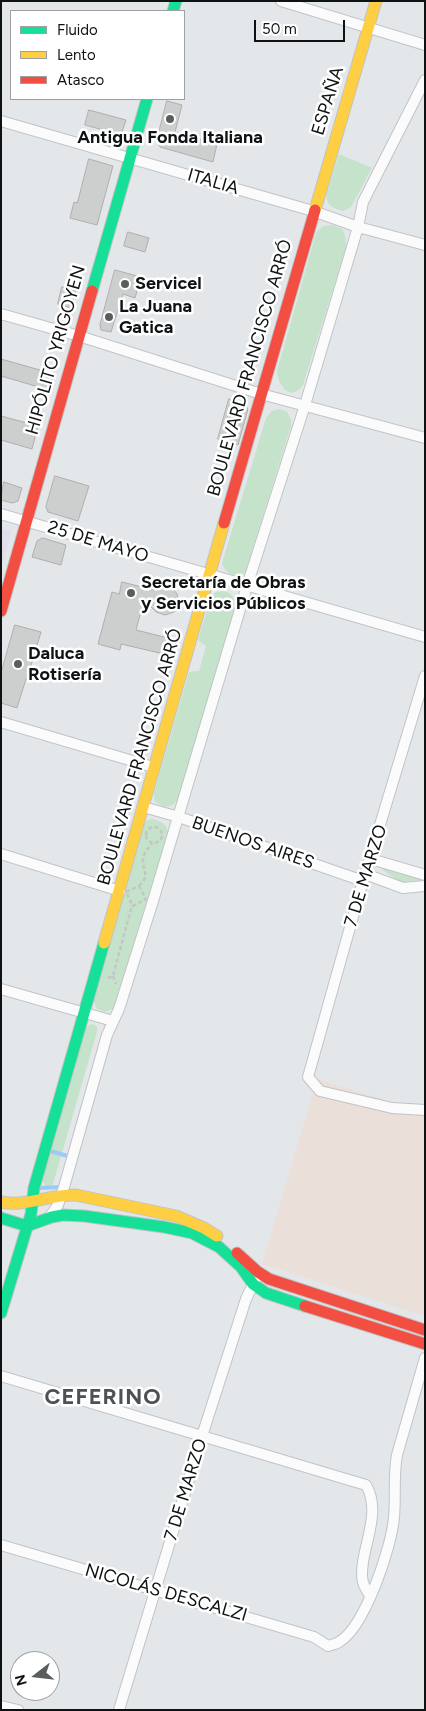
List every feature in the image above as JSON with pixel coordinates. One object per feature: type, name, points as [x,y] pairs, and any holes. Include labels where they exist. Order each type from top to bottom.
[{"type":"main road","name":"ESPAÑA","points":[[313,211],[376,1]]},
{"type":"main road","name":"HIPÓLITO YRIGOYEN","points":[[1,611],[147,100]]},
{"type":"main road","name":"BOULEVARD FRANCISCO ARRÓ","points":[[1,1313],[27,1226],[45,1149],[313,211]]},
{"type":"main road","points":[[1,1202],[18,1205],[74,1195],[149,1210],[192,1222],[208,1230],[223,1241],[260,1274],[269,1279],[425,1330]]},
{"type":"main road","points":[[1,1218],[27,1226],[63,1215],[84,1216],[164,1227],[192,1233],[219,1247],[241,1267],[252,1284],[266,1293],[425,1344]]},
{"type":"street","points":[[282,1],[425,46]]},
{"type":"street","points":[[48,1219],[58,1206],[107,1035],[119,1010],[179,817],[247,586],[305,405],[358,227],[363,202],[425,80]]},
{"type":"street","name":"ITALIA","points":[[1,121],[313,211],[358,227],[425,245]]},
{"type":"street","points":[[1,314],[79,336],[261,394],[425,438]]},
{"type":"street","name":"25 DE MAYO","points":[[1,514],[425,637]]},
{"type":"street","name":"7 DE MARZO","points":[[425,676],[364,878],[308,1077],[320,1091],[392,1108],[425,1110]]},
{"type":"street","points":[[1,722],[154,767]]},
{"type":"street","name":"BUENOS AIRES","points":[[143,807],[364,878],[403,888],[425,886]]},
{"type":"street","points":[[1,854],[120,891]]},
{"type":"street","points":[[371,859],[425,875]]},
{"type":"street","points":[[1,989],[113,1021]]},
{"type":"street","name":"7 DE MARZO","points":[[119,1710],[202,1436],[246,1299],[252,1284],[260,1274]]},
{"type":"street","points":[[370,1596],[377,1582],[390,1542],[394,1517],[394,1471],[397,1455],[425,1358]]},
{"type":"street","points":[[1,1376],[366,1484],[373,1506],[372,1522],[362,1572],[363,1583],[370,1596]]},
{"type":"street","name":"NICOLÁS DESCALZI","points":[[1,1545],[314,1637],[328,1646],[340,1642],[356,1623],[370,1596]]},
{"type":"street","points":[[1,1706],[16,1710]]},
{"type":"path","points":[[151,828],[156,828],[161,831],[162,836],[158,843],[152,843],[148,841],[146,833],[151,828]]},
{"type":"path","points":[[117,986],[113,976],[132,905],[126,892],[139,886],[145,879],[144,854],[152,843]]},
{"type":"path","points":[[132,905],[146,899],[139,886]]},
{"type":"path","points":[[102,981],[113,976]]},
{"type":"shaded area","points":[[1,528],[12,531],[3,563],[1,562]]},
{"type":"shaded area","points":[[317,1079],[425,1112],[425,1316],[262,1264]]},
{"type":"green space","points":[[339,154],[372,168],[351,207],[343,211],[331,206],[326,195]]},
{"type":"green space","points":[[332,225],[342,229],[345,235],[346,247],[303,385],[298,390],[290,392],[283,387],[277,371],[316,233],[323,226]]},
{"type":"green space","points":[[279,409],[287,412],[291,419],[291,426],[246,570],[243,575],[232,575],[229,574],[222,563],[266,418],[272,411]]},
{"type":"green space","points":[[222,591],[231,595],[236,604],[178,800],[166,807],[154,800],[154,793],[189,672],[199,671],[206,646],[198,640],[211,597],[216,592]]},
{"type":"green space","points":[[152,819],[165,825],[168,834],[113,1009],[105,1012],[97,1009],[93,999],[144,825],[147,820]]},
{"type":"green space","points":[[380,868],[422,880],[400,882]]},
{"type":"green space","points":[[94,1024],[97,1027],[97,1032],[53,1184],[50,1187],[46,1187],[42,1180],[85,1029],[89,1025]]},
{"type":"building","name":"Antigua Fonda Italiana","points":[[167,101],[182,105],[175,132],[217,144],[213,162],[160,147],[157,140]]},
{"type":"building","points":[[89,110],[126,120],[122,132],[118,134],[85,125]]},
{"type":"building","points":[[89,159],[113,166],[97,225],[70,218],[74,202],[77,203]]},
{"type":"building","points":[[128,232],[149,238],[145,252],[124,246]]},
{"type":"building","points":[[115,270],[141,277],[135,298],[123,294],[111,332],[101,330],[100,325]]},
{"type":"building","points":[[62,287],[76,291],[71,308],[58,304]]},
{"type":"building","points":[[1,359],[54,374],[49,390],[1,376]]},
{"type":"building","points":[[229,399],[244,403],[248,409],[238,445],[218,439]]},
{"type":"building","points":[[1,416],[38,426],[32,449],[1,440]]},
{"type":"building","points":[[55,476],[89,486],[78,521],[48,512],[46,507]]},
{"type":"building","points":[[4,482],[22,488],[18,501],[12,503],[1,500]]},
{"type":"building","points":[[43,538],[66,545],[61,565],[32,557],[37,541]]},
{"type":"building","points":[[122,582],[154,590],[161,586],[166,586],[177,594],[179,603],[177,608],[174,612],[165,615],[156,612],[144,600],[136,630],[172,639],[168,655],[121,644],[120,650],[98,644],[112,592],[119,594]]},
{"type":"building","points":[[15,625],[41,632],[17,708],[1,703],[1,673]]},
{"type":"waterway","points":[[47,1150],[71,1157]]},
{"type":"waterway","points":[[38,1188],[63,1187]]},
{"type":"traffic: fast","points":[[173,10],[176,1]]},
{"type":"traffic: fast","points":[[92,291],[147,100]]},
{"type":"traffic: fast","points":[[1,1313],[31,1214],[34,1188],[104,943]]},
{"type":"traffic: fast","points":[[1,1218],[27,1226],[63,1215],[84,1216],[164,1227],[192,1233],[219,1247],[241,1267],[253,1284],[266,1293],[305,1306]]},
{"type":"traffic: slow","points":[[315,210],[376,1]]},
{"type":"traffic: slow","points":[[104,943],[224,523]]},
{"type":"traffic: slow","points":[[1,1202],[20,1203],[57,1196],[76,1195],[176,1216],[217,1236]]},
{"type":"traffic: jam","points":[[224,523],[315,210]]},
{"type":"traffic: jam","points":[[1,611],[92,291]]},
{"type":"traffic: jam","points":[[237,1253],[258,1272],[269,1279],[425,1330]]},
{"type":"traffic: jam","points":[[305,1306],[425,1344]]},
{"type":"place","name":"Antigua Fonda Italiana","points":[[170,119]]},
{"type":"place","name":"Servicel","points":[[125,284]]},
{"type":"place","name":"La Juana Gatica","points":[[109,317]]},
{"type":"place","name":"Secretaría de Obras y Servicios Públicos","points":[[131,593]]},
{"type":"place","name":"Daluca Rotisería","points":[[18,664]]},
{"type":"district","name":"CEFERINO","points":[[103,1398]]}]
